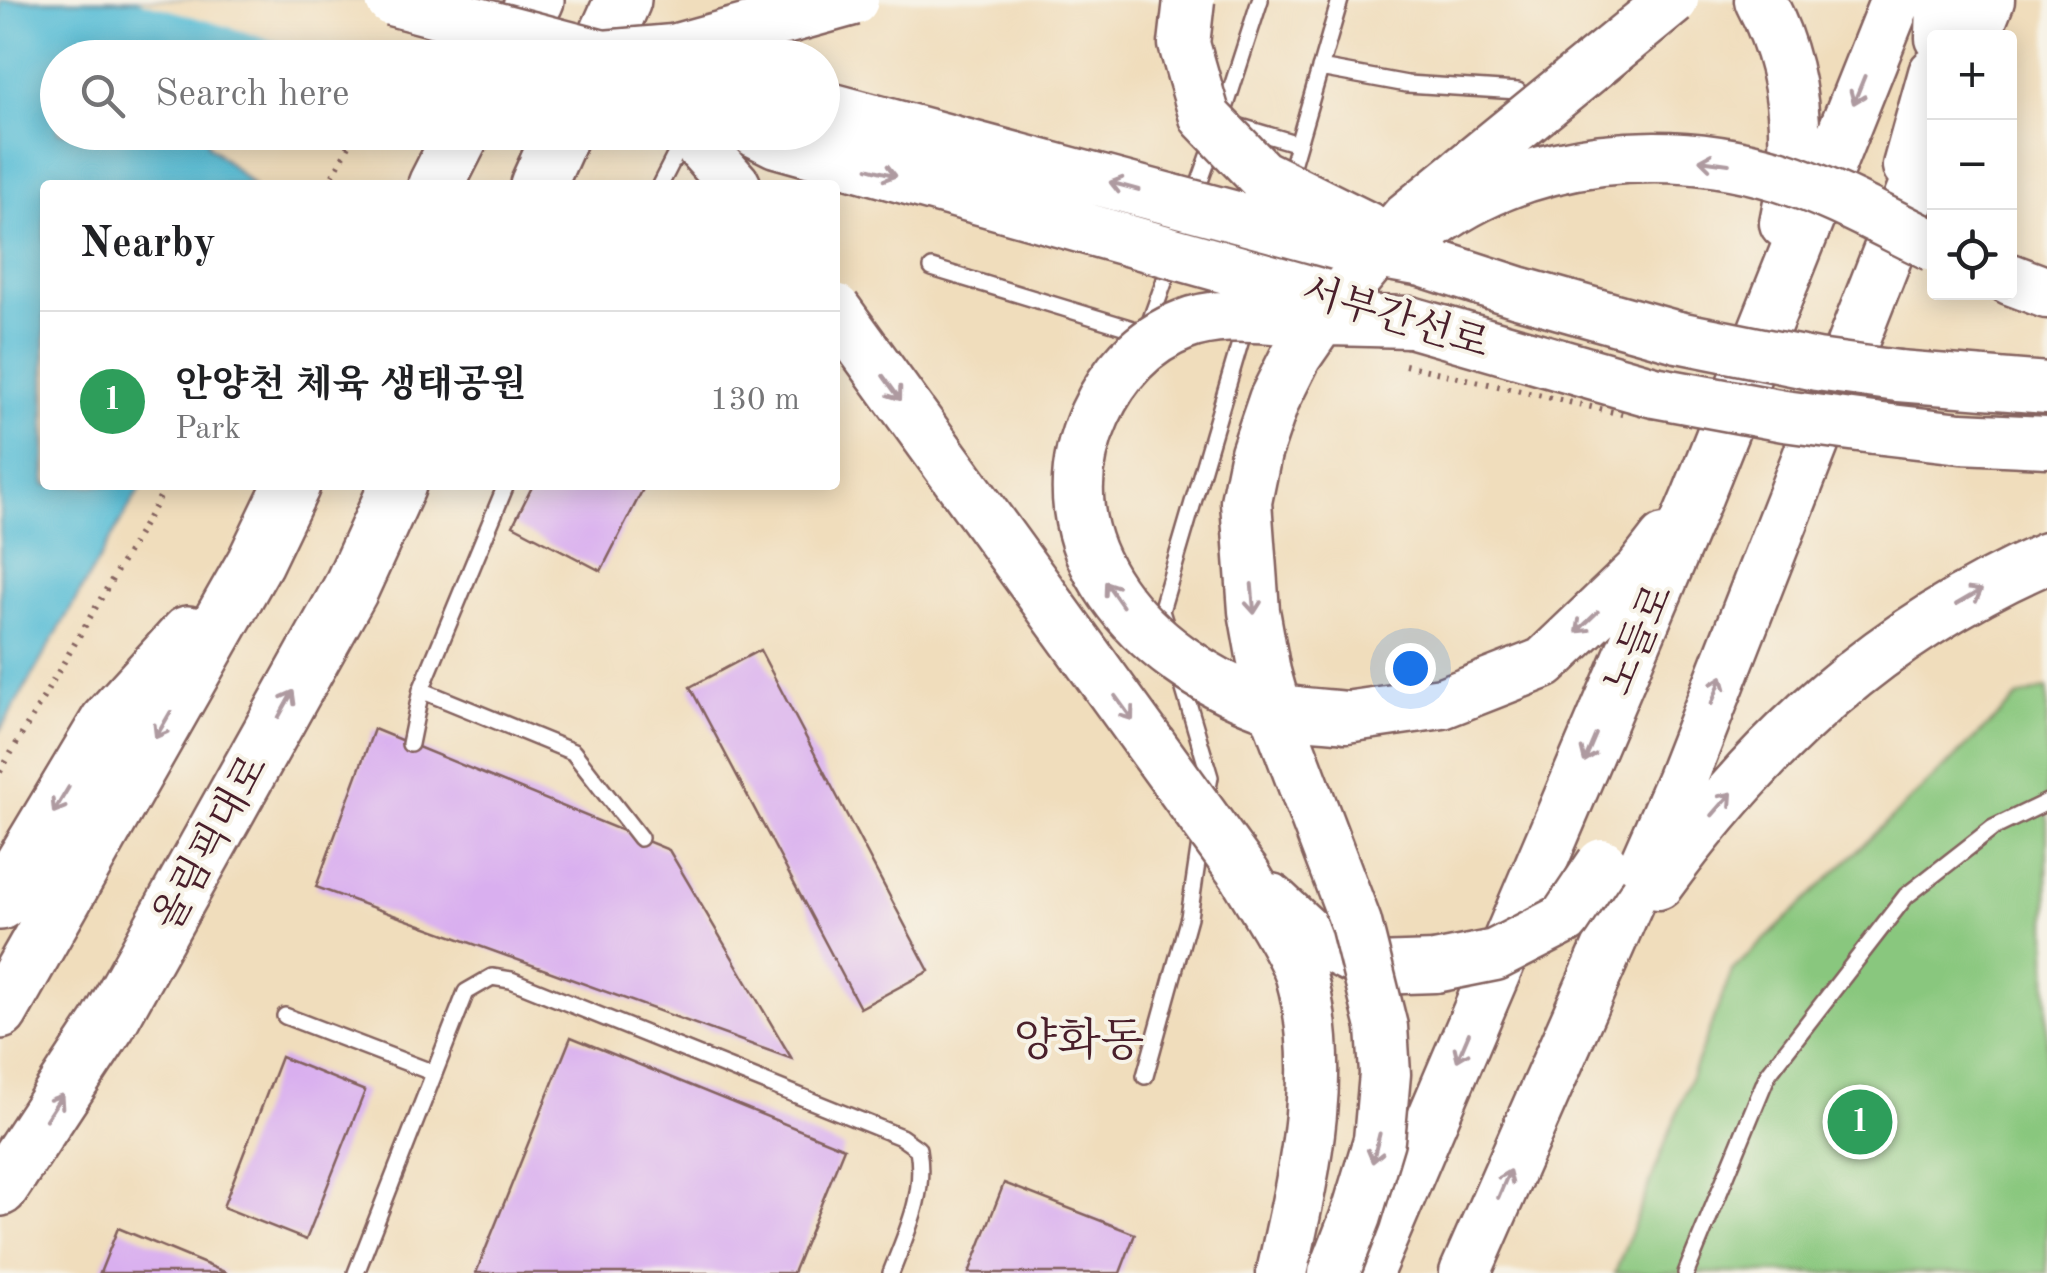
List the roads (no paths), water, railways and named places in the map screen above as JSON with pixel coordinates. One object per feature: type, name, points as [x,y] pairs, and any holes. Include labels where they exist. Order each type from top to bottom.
[{"type":"highway","points":[[514,40],[536,0]]},
{"type":"highway","points":[[609,40],[624,0]]},
{"type":"highway","points":[[439,180],[454,150]]},
{"type":"highway","points":[[540,180],[554,150]]},
{"type":"highway","points":[[0,1011],[255,562],[290,490]]},
{"type":"highway","name":"올림픽대로","points":[[0,1188],[108,1024],[350,590],[396,490]]},
{"type":"highway","points":[[0,902],[108,722],[255,562]]},
{"type":"main road","points":[[391,0],[540,40]]},
{"type":"main road","points":[[709,40],[852,0]]},
{"type":"main road","points":[[1189,0],[1184,44],[1205,117],[1262,175],[1362,223],[1401,256]]},
{"type":"main road","points":[[1401,256],[1407,216],[1672,0]]},
{"type":"main road","points":[[1760,0],[1777,31],[1794,100],[1794,180],[1762,329]]},
{"type":"main road","name":"노들로","points":[[1366,1273],[1698,496],[1896,0]]},
{"type":"main road","points":[[1941,30],[1942,0]]},
{"type":"main road","points":[[1977,30],[1990,0]]},
{"type":"main road","points":[[1879,272],[1927,98]]},
{"type":"main road","name":"서부간선로","points":[[840,111],[1355,249],[1401,256],[1678,336],[1816,365],[2047,388]]},
{"type":"main road","points":[[703,150],[730,180]]},
{"type":"main road","name":"서부간선로","points":[[805,150],[1291,285],[1399,341],[1644,404],[1961,438],[2047,442]]},
{"type":"main road","points":[[1465,1273],[1681,780],[1927,152]]},
{"type":"main road","points":[[1334,1273],[1379,1140],[1385,1074],[1382,1027],[1356,924],[1278,718],[1254,611],[1246,502],[1256,452],[1274,400],[1296,356],[1322,317],[1401,256],[1417,235],[1445,214],[1504,186],[1582,163],[1652,157],[1718,161],[1782,177],[1927,243]]},
{"type":"main road","points":[[2017,282],[2047,293]]},
{"type":"main road","points":[[840,316],[1245,875],[1300,974],[1313,1049],[1309,1151],[1282,1273]]},
{"type":"main road","points":[[1399,341],[1248,316],[1183,326],[1121,368],[1088,428],[1078,462],[1078,500],[1085,540],[1120,605],[1178,660],[1252,699],[1298,712],[1346,717],[1442,703],[1544,663],[1640,571],[1698,496]]},
{"type":"main road","points":[[1599,965],[1696,831],[1783,734],[1866,665],[1940,614],[2047,558]]},
{"type":"main road","points":[[1245,875],[1313,938],[1375,969],[1435,968],[1495,955],[1565,919],[1602,864],[1681,780]]},
{"type":"lane","points":[[932,268],[1146,333],[1260,0]]},
{"type":"lane","points":[[1282,200],[1340,0]]},
{"type":"lane","points":[[735,40],[748,14]]},
{"type":"lane","points":[[1320,68],[1407,84],[1518,91]]},
{"type":"lane","points":[[1221,121],[1298,144]]},
{"type":"lane","points":[[663,180],[678,150]]},
{"type":"lane","points":[[950,175],[1180,238]]},
{"type":"lane","points":[[1271,238],[1276,219]]},
{"type":"lane","points":[[1146,1076],[1189,917],[1210,777],[1162,611],[1266,256]]},
{"type":"lane","points":[[410,744],[420,690],[504,490]]},
{"type":"lane","points":[[420,690],[573,752],[640,838]]},
{"type":"lane","points":[[1686,1273],[1768,1074],[1906,896],[1993,828],[2047,802]]},
{"type":"lane","points":[[356,1273],[466,992],[492,977],[511,980],[901,1137],[918,1149],[922,1176],[914,1213],[891,1273]]},
{"type":"lane","points":[[285,1016],[434,1073]]},
{"type":"water","points":[[0,0],[389,0],[360,40],[40,40],[40,150],[214,150],[247,180],[40,180],[40,490],[139,490],[0,731]]},
{"type":"place","name":"안양천 체육 생태공원","points":[[1860,1122]]},
{"type":"district","name":"양화동","points":[[1079,1039]]}]
